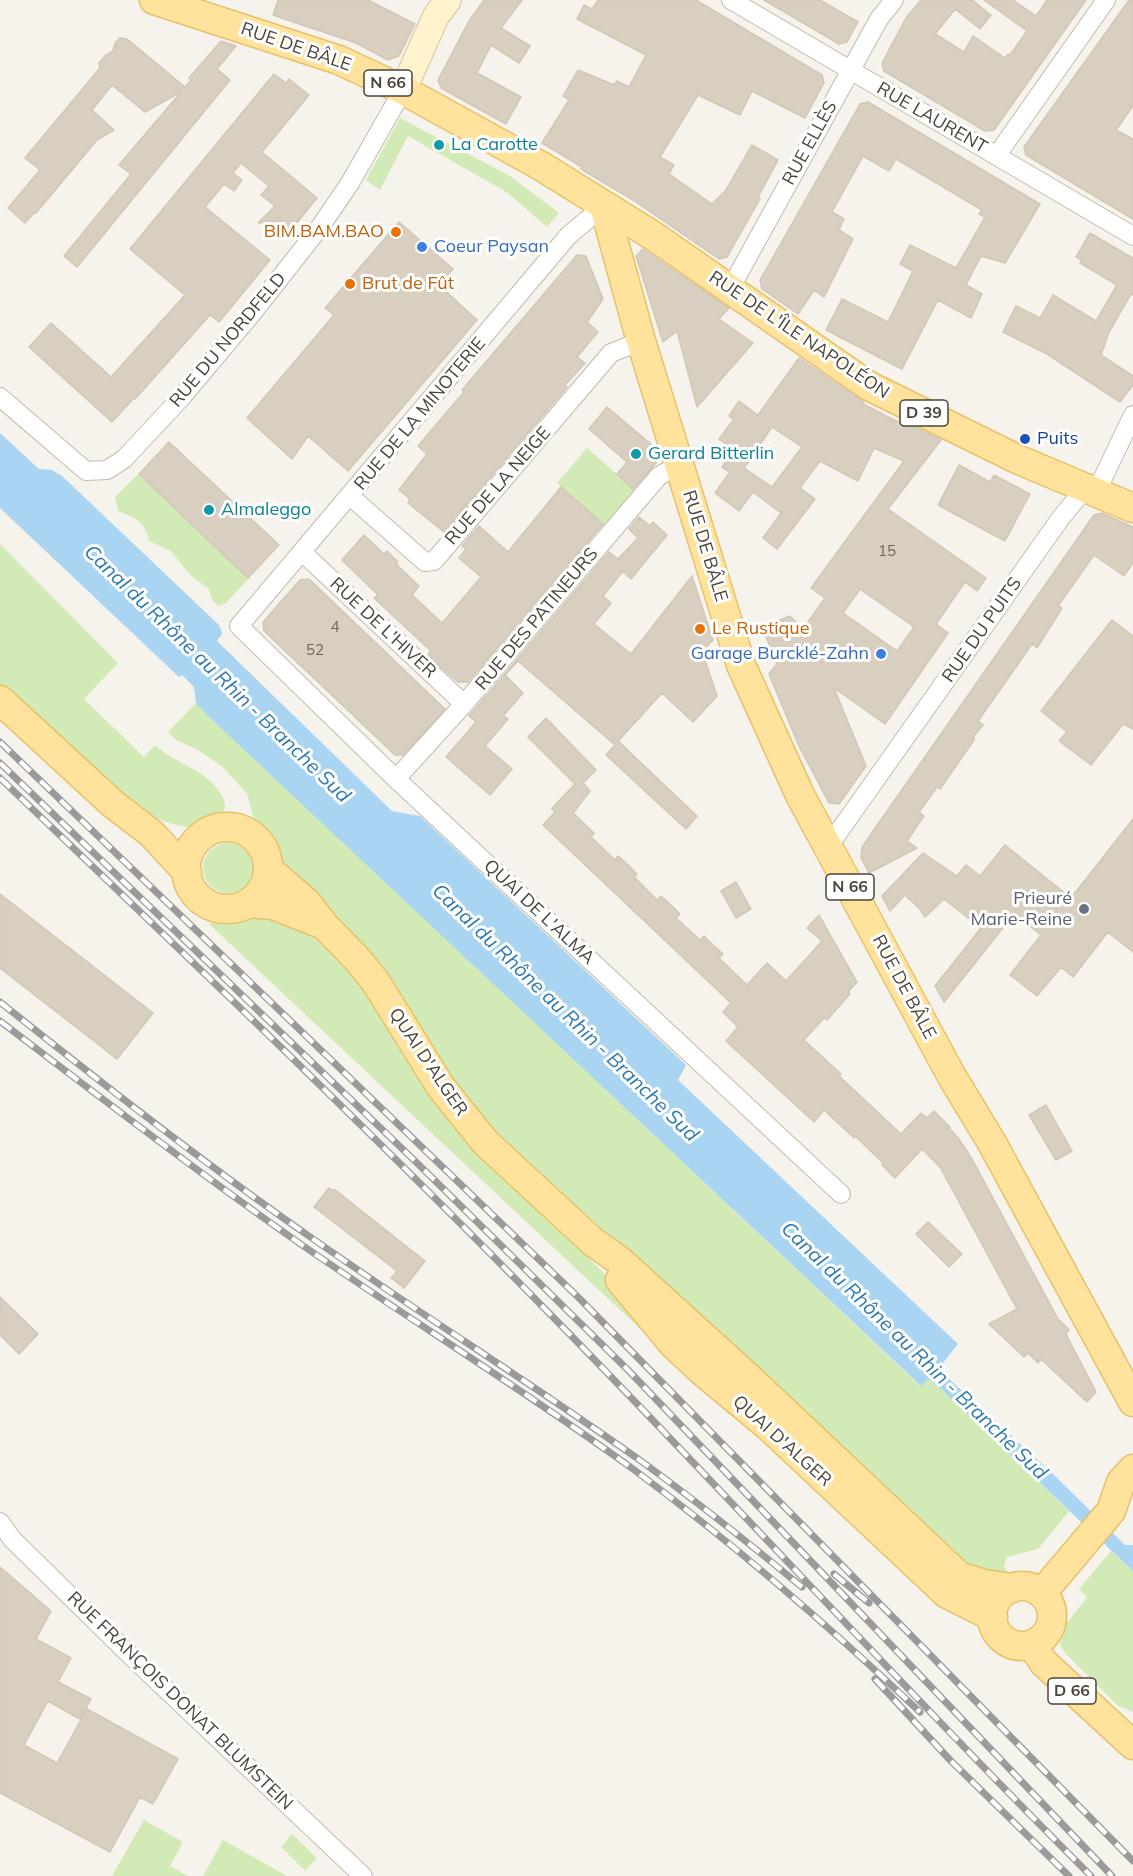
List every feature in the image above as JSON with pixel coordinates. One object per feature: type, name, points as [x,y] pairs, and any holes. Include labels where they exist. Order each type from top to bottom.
[{"type":"main road","name":"RUE DE BÂLE","points":[[154,0],[339,60],[403,90],[541,166],[604,206],[641,340],[741,665],[800,795],[951,1075],[992,1143],[1133,1402]]},
{"type":"main road","points":[[403,90],[436,16],[448,0]]},
{"type":"main road","name":"RUE DE L'ÎLE NAPOLÉON","points":[[604,206],[655,237],[869,386],[1017,459],[1133,508]]},
{"type":"main road","name":"QUAI D'ALGER","points":[[0,700],[113,804],[152,834],[187,872],[194,891],[209,905],[229,909],[249,903],[273,905],[324,925]]},
{"type":"main road","name":"QUAI D'ALGER","points":[[152,834],[176,833],[202,836],[220,828],[247,832],[260,844],[268,869],[307,903],[375,981],[441,1087],[485,1142],[593,1242],[620,1261],[670,1306],[959,1576],[984,1584],[1013,1588]]},
{"type":"main road","points":[[187,872],[190,852],[202,836]]},
{"type":"main road","points":[[249,903],[263,888],[268,869]]},
{"type":"main road","name":"QUAI D'ALGER","points":[[593,1242],[608,1266],[674,1345],[768,1426],[947,1594],[993,1617]]},
{"type":"main road","points":[[1042,1593],[1089,1536],[1122,1506],[1121,1482],[1133,1469]]},
{"type":"main road","points":[[1013,1588],[1031,1588],[1042,1593],[1051,1607],[1051,1625],[1047,1634],[1032,1645],[1014,1645],[1005,1641],[994,1626],[993,1617],[998,1599],[1013,1588]]},
{"type":"main road","name":"D 66","points":[[1032,1645],[1044,1663],[1133,1745]]},
{"type":"street","name":"RUE LAURENT","points":[[731,0],[1133,236]]},
{"type":"street","name":"RUE ELLÈS","points":[[730,289],[879,19],[894,0]]},
{"type":"street","points":[[997,155],[1106,0]]},
{"type":"street","name":"RUE DU NORDFELD","points":[[0,397],[86,471],[107,470],[124,459],[173,406],[254,311],[321,226],[350,183],[403,90]]},
{"type":"street","name":"RUE DE LA MINOTERIE","points":[[239,626],[569,235],[604,206]]},
{"type":"street","name":"RUE DE LA NEIGE","points":[[350,496],[425,562],[434,561],[611,353],[641,340]]},
{"type":"street","name":"RUE DU PUITS","points":[[828,847],[1060,519],[1078,497],[1089,488],[1101,483],[1133,415]]},
{"type":"street","name":"RUE DES PATINEURS","points":[[396,779],[464,704],[659,476],[680,464]]},
{"type":"street","name":"RUE DE L'HIVER","points":[[302,552],[464,704]]},
{"type":"street","name":"QUAI DE L'ALMA","points":[[239,626],[396,779],[841,1194]]},
{"type":"street","name":"RUE FRANÇOIS DONAT BLUMSTEIN","points":[[0,1522],[12,1539],[131,1656],[363,1876]]},
{"type":"green space","points":[[400,118],[510,176],[559,213],[547,227],[508,193],[408,136],[380,190],[366,180]]},
{"type":"green space","points":[[587,448],[642,496],[612,532],[557,483]]},
{"type":"green space","points":[[138,474],[249,578],[226,603],[218,606],[212,600],[209,589],[189,574],[171,551],[149,541],[145,529],[138,521],[118,511],[115,497]]},
{"type":"green space","points":[[0,544],[118,663],[84,699],[144,757],[155,745],[210,781],[225,804],[225,810],[220,816],[205,824],[178,825],[165,822],[141,809],[118,793],[0,686]]},
{"type":"green space","points":[[196,703],[920,1386],[928,1379],[941,1389],[1069,1511],[1038,1549],[1007,1557],[1004,1567],[1009,1573],[968,1572],[498,1139],[284,871],[271,838],[253,816],[247,794],[223,767],[196,749],[176,740],[168,732]]},
{"type":"green space","points":[[228,843],[242,847],[249,854],[253,868],[249,882],[242,889],[228,893],[214,889],[207,882],[203,868],[207,854],[214,847]]},
{"type":"green space","points":[[271,914],[311,932],[349,968],[475,1149],[612,1281],[651,1339],[209,924],[221,920]]},
{"type":"green space","points":[[1111,1551],[1133,1571],[1133,1712],[1118,1706],[1066,1654],[1060,1645],[1066,1624],[1087,1597],[1079,1589]]},
{"type":"green space","points":[[144,1820],[183,1842],[170,1866],[188,1876],[112,1876]]},
{"type":"green space","points":[[292,1834],[317,1858],[305,1871],[281,1847]]},
{"type":"green space","points":[[223,1840],[287,1876],[203,1876]]},
{"type":"water","name":"Canal du Rhône au Rhin - Branche Sud","points":[[0,433],[39,469],[52,470],[62,476],[220,626],[222,634],[217,641],[392,811],[420,816],[686,1065],[678,1080],[958,1344],[938,1369],[1052,1473],[1125,1545],[1133,1545],[1133,1571],[941,1389],[928,1379],[921,1386],[206,714],[196,703],[194,687],[182,675],[179,677],[0,508]]},
{"type":"building","points":[[278,0],[368,0],[415,24],[399,56],[388,60],[356,43],[273,15]]},
{"type":"building","points":[[484,0],[522,0],[501,28],[530,46],[519,63],[491,45],[477,73],[521,97],[506,124],[441,88],[438,80],[469,21]]},
{"type":"building","points":[[598,0],[696,0],[822,75],[824,83],[805,118],[752,91],[740,115],[698,95],[660,157],[674,165],[669,174],[712,204],[726,190],[752,145],[778,160],[758,197],[760,199],[727,257],[719,259],[633,200],[542,143],[569,100],[563,96],[578,70],[614,85],[617,81],[629,87],[646,55],[577,19],[584,5],[592,9]]},
{"type":"building","points":[[764,0],[820,0],[858,22],[847,42],[839,44]]},
{"type":"building","points":[[921,0],[972,0],[991,15],[980,29],[955,9],[935,34],[964,52],[973,36],[1005,58],[1008,54],[1010,55],[1027,31],[984,0],[1013,0],[1036,16],[1047,0],[1086,0],[994,130],[985,131],[884,71],[882,63],[906,18]]},
{"type":"building","points":[[1129,0],[1133,0],[1133,106],[1116,130],[1133,139],[1133,219],[1026,155],[1024,147]]},
{"type":"building","points":[[120,38],[127,39],[185,87],[191,80],[189,78],[221,41],[236,46],[217,69],[230,80],[77,267],[64,256],[131,174],[119,165],[181,92],[145,112],[112,85],[92,110],[114,130],[97,140],[25,223],[8,208],[40,170],[25,158],[100,68],[99,63],[113,51],[115,43]]},
{"type":"building","points":[[274,74],[286,83],[289,79],[309,95],[262,152],[317,198],[291,230],[281,222],[258,223],[275,206],[261,195],[269,186],[241,163],[233,173],[242,180],[234,191],[224,184],[205,207],[270,260],[219,322],[210,315],[112,422],[29,347],[51,323],[111,377],[185,295],[130,249]]},
{"type":"building","points":[[868,102],[1040,204],[1005,263],[981,256],[966,285],[982,294],[971,318],[938,300],[902,369],[826,330],[842,299],[888,322],[913,271],[900,264],[910,245],[956,268],[985,217],[979,214],[982,210],[896,159],[889,171],[863,156],[832,212],[844,219],[839,230],[853,239],[824,297],[814,290],[798,314],[762,289],[760,280],[860,104]]},
{"type":"building","points":[[399,222],[453,269],[439,285],[477,320],[348,471],[308,436],[292,459],[247,418],[334,315],[325,308]]},
{"type":"building","points":[[1090,233],[1133,258],[1133,295],[1131,294],[1109,332],[1101,355],[1133,376],[1133,385],[1120,402],[1047,354],[1003,332],[1016,306],[1040,318],[1053,295],[1096,321],[1117,285],[1080,263],[1082,261],[1076,257]]},
{"type":"building","points":[[643,249],[729,308],[719,319],[753,343],[697,407],[677,331],[663,342],[636,256]]},
{"type":"building","points":[[577,255],[586,256],[603,299],[587,322],[598,332],[577,357],[585,363],[444,532],[408,503],[410,499],[399,490],[427,454],[418,446],[464,392],[462,390]]},
{"type":"building","points":[[799,358],[864,402],[863,404],[941,440],[888,509],[986,578],[977,591],[965,582],[936,624],[948,633],[885,724],[834,688],[866,766],[839,804],[829,803],[799,746],[769,674],[777,664],[762,627],[790,616],[803,629],[825,598],[811,588],[904,461],[874,448],[858,481],[820,461],[800,488],[815,499],[777,549],[763,538],[781,513],[753,492],[739,511],[715,493],[730,472],[722,467],[734,450],[719,439],[734,419],[729,416],[739,401],[758,415]],"holes":[[[772,427],[802,447],[772,487],[744,468]],[[860,589],[914,627],[897,651],[843,613]]]},
{"type":"building","points":[[607,407],[652,445],[657,462],[633,489],[617,474],[627,462],[589,429]]},
{"type":"building","name":"Almaleggo","points":[[169,442],[279,545],[248,578],[139,474]]},
{"type":"building","points":[[959,465],[990,482],[994,475],[1030,494],[1005,541],[938,505]]},
{"type":"building","points":[[561,487],[603,524],[468,682],[458,682],[435,662],[428,654],[431,651],[374,598],[378,595],[342,560],[364,535],[384,554],[387,551],[398,562],[396,564],[419,586],[412,595],[442,623],[481,577],[459,558],[466,549],[462,546],[479,526],[508,552]]},
{"type":"building","points":[[1102,513],[1133,527],[1133,563],[1124,576],[1094,555],[1058,606],[1062,608],[1037,648],[1032,644],[978,721],[983,725],[974,736],[974,740],[940,789],[937,787],[919,812],[924,816],[907,841],[917,848],[869,873],[861,858],[862,847],[1094,515]]},
{"type":"building","points":[[639,517],[650,526],[653,522],[667,535],[631,579],[623,571],[603,596],[611,603],[594,624],[631,654],[692,576],[713,640],[702,651],[717,696],[693,722],[662,693],[618,741],[697,816],[686,829],[606,755],[615,745],[518,661],[505,675],[523,693],[503,716],[508,719],[485,746],[512,769],[490,795],[446,757],[476,722],[469,716],[609,552],[618,559],[638,538],[629,529]]},
{"type":"building","points":[[309,579],[445,709],[403,755],[395,755],[264,631],[263,622],[300,580]]},
{"type":"building","points":[[1112,620],[1133,636],[1133,729],[1123,724],[1091,765],[1059,741],[1067,732],[1041,711]]},
{"type":"building","points":[[546,718],[596,770],[583,783],[590,791],[573,813],[594,833],[591,837],[615,860],[618,856],[628,865],[637,874],[634,877],[657,900],[661,896],[671,905],[680,914],[676,918],[700,940],[704,936],[723,954],[719,958],[747,985],[767,963],[786,981],[822,941],[807,928],[819,915],[857,982],[848,992],[850,994],[827,1020],[824,1018],[804,1040],[901,1134],[921,1113],[927,1118],[934,1111],[950,1127],[972,1159],[1058,1319],[1069,1330],[1066,1334],[1096,1392],[1087,1402],[1041,1359],[1038,1363],[1028,1353],[1024,1357],[989,1324],[1017,1309],[940,1167],[922,1149],[895,1178],[855,1136],[854,1138],[824,1110],[814,1122],[726,1041],[738,1027],[723,1012],[731,1003],[543,825],[555,812],[552,809],[575,784],[528,737]]},
{"type":"building","points":[[1133,819],[1133,952],[1108,932],[1073,977],[1061,967],[1037,996],[1010,975],[1041,935],[1014,914],[944,1002],[935,986],[981,928],[944,899],[925,917],[905,895],[890,911],[882,896],[923,853],[957,876],[966,865],[980,876],[1005,845],[1071,898]]},
{"type":"building","points":[[736,882],[751,909],[736,918],[721,891]]},
{"type":"building","points":[[0,894],[153,1013],[117,1059],[0,968]]},
{"type":"building","points":[[1046,1105],[1072,1151],[1056,1160],[1029,1115]]},
{"type":"building","points":[[329,1188],[333,1191],[334,1189],[425,1261],[404,1288],[391,1278],[397,1271],[314,1207]]},
{"type":"building","points":[[928,1222],[962,1254],[949,1267],[916,1234]]},
{"type":"building","points":[[0,1297],[38,1334],[19,1354],[0,1335]]},
{"type":"building","points":[[0,1567],[51,1611],[36,1639],[71,1658],[58,1682],[91,1699],[80,1719],[48,1701],[24,1745],[57,1763],[87,1709],[178,1759],[153,1804],[140,1797],[110,1852],[0,1793]]},
{"type":"railway","points":[[0,742],[579,1298],[945,1670]]},
{"type":"railway","points":[[0,763],[415,1161],[628,1370],[1112,1876]]},
{"type":"railway","points":[[0,778],[479,1242],[615,1380],[953,1736],[1091,1876]]},
{"type":"railway","points":[[0,1002],[228,1178],[348,1263],[641,1461],[802,1587]]},
{"type":"railway","points":[[0,1021],[264,1218],[633,1469],[780,1586],[920,1712]]},
{"type":"railway","points":[[834,1574],[869,1603]]},
{"type":"railway","points":[[939,1664],[1133,1861]]},
{"type":"railway","points":[[875,1679],[950,1760],[1069,1876]]},
{"type":"place","name":"La Carotte","points":[[439,145]]},
{"type":"place","name":"BIM.BAM.BAO","points":[[396,232]]},
{"type":"place","name":"Coeur Paysan","points":[[422,247]]},
{"type":"place","name":"Brut de Fût","points":[[350,284]]},
{"type":"place","name":"Puits","points":[[1025,439]]},
{"type":"place","name":"Gerard Bitterlin","points":[[636,454]]},
{"type":"place","name":"Almaleggo","points":[[209,510]]},
{"type":"place","name":"Le Rustique","points":[[700,629]]},
{"type":"place","name":"Garage Burcklé-Zahn","points":[[881,654]]},
{"type":"place","name":"Prieuré Marie-Reine","points":[[1084,909]]}]
